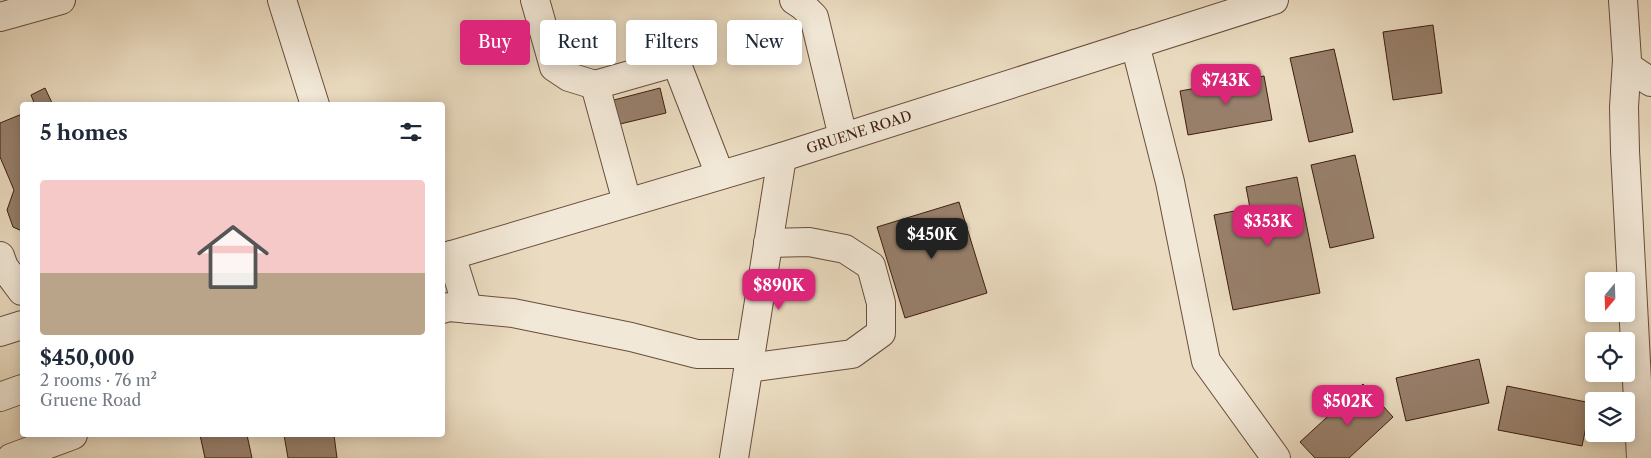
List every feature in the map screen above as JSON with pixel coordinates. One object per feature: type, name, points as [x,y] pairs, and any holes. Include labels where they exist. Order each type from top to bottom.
[{"type":"street","points":[[0,16],[61,0]]},
{"type":"street","points":[[282,0],[314,102]]},
{"type":"street","points":[[535,0],[554,67],[569,77],[595,85],[676,62],[720,175]]},
{"type":"street","name":"GRUENE ROAD","points":[[446,257],[782,157],[1274,0]]},
{"type":"street","points":[[1623,0],[1627,66],[1624,107],[1625,151],[1645,418],[1641,458]]},
{"type":"street","points":[[810,6],[843,137]]},
{"type":"street","points":[[1135,44],[1170,182],[1206,360],[1276,458]]},
{"type":"street","points":[[1627,66],[1651,82]]},
{"type":"street","points":[[595,85],[627,202]]},
{"type":"street","points":[[734,458],[782,157]]},
{"type":"street","points":[[446,257],[455,309],[513,313],[631,337],[697,354],[749,361],[852,354],[881,332],[881,303],[871,266],[845,250],[809,242],[768,243]]},
{"type":"street","points":[[0,256],[4,267],[20,289]]},
{"type":"street","points":[[0,332],[20,326]]},
{"type":"street","points":[[0,397],[20,390]]},
{"type":"street","points":[[11,458],[68,437]]},
{"type":"building","points":[[1433,25],[1442,93],[1393,100],[1383,32]]},
{"type":"building","points":[[1334,49],[1353,132],[1309,142],[1290,58]]},
{"type":"building","points":[[1264,76],[1272,120],[1188,135],[1180,91]]},
{"type":"building","points":[[45,88],[52,102],[34,102],[31,95]]},
{"type":"building","points":[[660,88],[666,113],[616,125],[610,101]]},
{"type":"building","points":[[20,115],[20,230],[13,227],[7,210],[14,190],[0,157],[0,123]]},
{"type":"building","points":[[1355,155],[1374,238],[1330,248],[1311,165]]},
{"type":"building","points":[[1297,177],[1320,293],[1233,310],[1214,215],[1250,208],[1246,187]]},
{"type":"building","points":[[959,202],[987,293],[905,318],[877,227]]},
{"type":"building","points":[[1479,359],[1489,403],[1406,421],[1396,378]]},
{"type":"building","points":[[1363,384],[1393,417],[1349,458],[1315,458],[1300,442]]},
{"type":"building","points":[[1507,386],[1585,402],[1585,432],[1582,446],[1498,430]]},
{"type":"building","points":[[200,437],[247,437],[252,458],[205,458]]},
{"type":"building","points":[[284,437],[334,437],[337,458],[288,458]]}]
